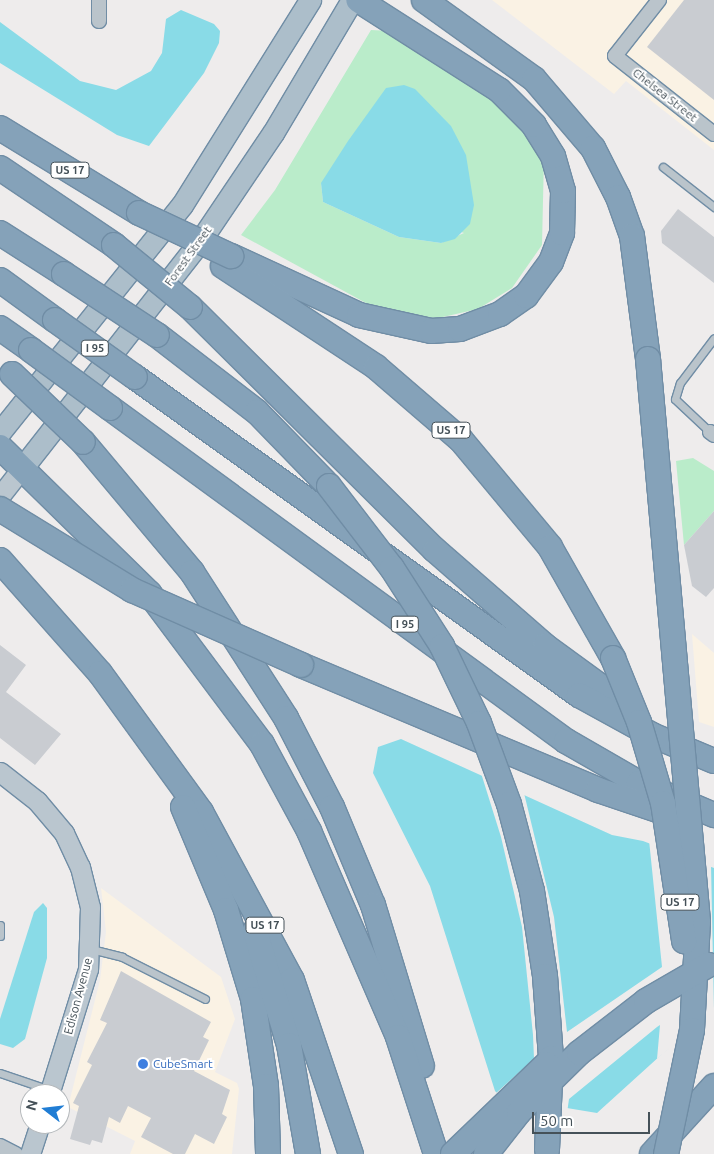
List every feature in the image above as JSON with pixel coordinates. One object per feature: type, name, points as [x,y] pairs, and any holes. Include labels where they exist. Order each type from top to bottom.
[{"type":"highway","points":[[227,261],[359,315],[431,331],[460,329],[500,314],[526,296],[551,262],[562,227],[563,190],[553,156],[534,125],[499,90],[358,0]]},
{"type":"highway","points":[[424,0],[534,79],[593,148],[618,197],[632,236],[648,359],[698,922],[692,1030],[666,1154]]},
{"type":"highway","name":"US 17","points":[[0,128],[139,213],[227,261],[376,367],[461,440],[550,547],[613,658],[656,777],[682,915],[684,1027],[666,1154]]},
{"type":"highway","points":[[0,168],[114,245],[190,307],[418,534],[507,614],[602,689],[714,756]]},
{"type":"highway","points":[[0,233],[201,366],[276,429],[369,537],[442,646],[490,750],[532,890],[550,1034],[547,1152]]},
{"type":"highway","name":"I 95","points":[[0,280],[580,695],[652,735],[714,761]]},
{"type":"highway","name":"I 95","points":[[0,328],[566,741],[639,783],[714,815]]},
{"type":"highway","points":[[6,368],[82,442],[154,522],[212,599],[268,687],[318,778],[384,936],[413,1030],[438,1154]]},
{"type":"highway","points":[[0,447],[23,467],[162,608],[262,744],[309,831],[394,1028],[438,1154]]},
{"type":"highway","points":[[0,509],[132,590],[301,665],[604,793],[714,826]]},
{"type":"highway","name":"US 17","points":[[0,560],[65,630],[134,718],[186,788],[227,857],[292,980],[351,1154]]},
{"type":"highway","points":[[134,718],[189,820],[244,964],[262,1052],[268,1154]]},
{"type":"highway","points":[[227,857],[282,1018],[308,1154]]},
{"type":"highway","points":[[453,1154],[542,1067],[646,1001],[714,962]]},
{"type":"highway","points":[[486,1154],[558,1072],[646,1001]]},
{"type":"highway","points":[[652,1154],[714,1086]]},
{"type":"main road","points":[[0,432],[182,205],[250,102],[310,0]]},
{"type":"main road","name":"Forest Street","points":[[0,496],[204,236],[352,0]]},
{"type":"main road","name":"Edison Avenue","points":[[0,772],[50,815],[80,867],[90,907],[91,949],[52,1084]]},
{"type":"main road","points":[[30,1154],[37,1134]]},
{"type":"street","points":[[99,0],[99,22]]},
{"type":"street","name":"Chelsea Street","points":[[659,0],[616,56],[714,134]]},
{"type":"street","points":[[0,1146],[16,1154]]},
{"type":"lane","points":[[663,167],[714,207]]},
{"type":"lane","points":[[712,434],[675,399],[680,384],[714,338]]},
{"type":"lane","points":[[0,926],[0,936]]},
{"type":"lane","points":[[91,949],[122,957],[205,999]]},
{"type":"lane","points":[[0,1073],[29,1084]]},
{"type":"shaded area","points":[[492,0],[714,0],[714,150],[626,81],[614,94]]},
{"type":"shaded area","points":[[692,634],[714,653],[714,727],[699,722]]},
{"type":"shaded area","points":[[101,888],[221,977],[235,1019],[215,1072],[237,1083],[239,1089],[232,1154],[130,1154],[135,1141],[70,1108],[70,1099],[100,980],[106,932]]},
{"type":"green space","points":[[371,30],[390,31],[487,95],[519,122],[544,157],[542,245],[512,288],[478,309],[434,319],[377,309],[241,235],[275,190]],"holes":[[[321,183],[464,233],[441,243],[399,237],[323,202]]]},
{"type":"green space","points":[[693,458],[714,471],[714,511],[684,545],[676,461]]},
{"type":"water","points":[[181,10],[214,24],[220,31],[219,43],[204,73],[149,146],[117,135],[0,63],[0,22],[80,81],[116,90],[151,71],[162,53],[166,19]]},
{"type":"water","points":[[404,85],[415,89],[451,126],[466,155],[474,205],[470,224],[455,239],[441,243],[399,237],[323,202],[321,183],[348,141],[386,88]]},
{"type":"water","points":[[401,739],[612,835],[643,841],[714,868],[714,1007],[597,1113],[501,1097],[495,1091],[430,886],[373,773],[378,747]]},
{"type":"water","points":[[43,903],[47,908],[47,958],[25,1039],[13,1048],[0,1044],[0,1019],[34,912]]},
{"type":"pier","points":[[481,773],[524,793],[554,917],[567,1032],[662,967],[649,840],[711,865],[714,1010],[657,1059],[660,1025],[657,1027],[569,1099],[567,1113],[530,1113],[495,1094],[534,1059],[533,1035],[522,927],[501,837]]},
{"type":"building","points":[[684,0],[714,0],[714,100],[647,47]]},
{"type":"building","points":[[678,209],[714,237],[714,283],[662,243],[661,231]]},
{"type":"building","points":[[714,511],[714,588],[706,597],[692,586],[684,545]]},
{"type":"building","points":[[0,645],[26,665],[6,692],[61,734],[35,765],[0,738]]},
{"type":"building","name":"CubeSmart","points":[[121,971],[211,1022],[203,1037],[209,1040],[194,1071],[230,1090],[222,1114],[227,1117],[214,1144],[195,1134],[185,1154],[173,1154],[141,1137],[151,1118],[128,1106],[120,1123],[109,1117],[102,1143],[92,1140],[90,1145],[70,1139],[79,1106],[73,1103],[92,1065],[87,1062],[107,1023],[100,1020]]},
{"type":"place","name":"CubeSmart","points":[[143,1064]]}]
